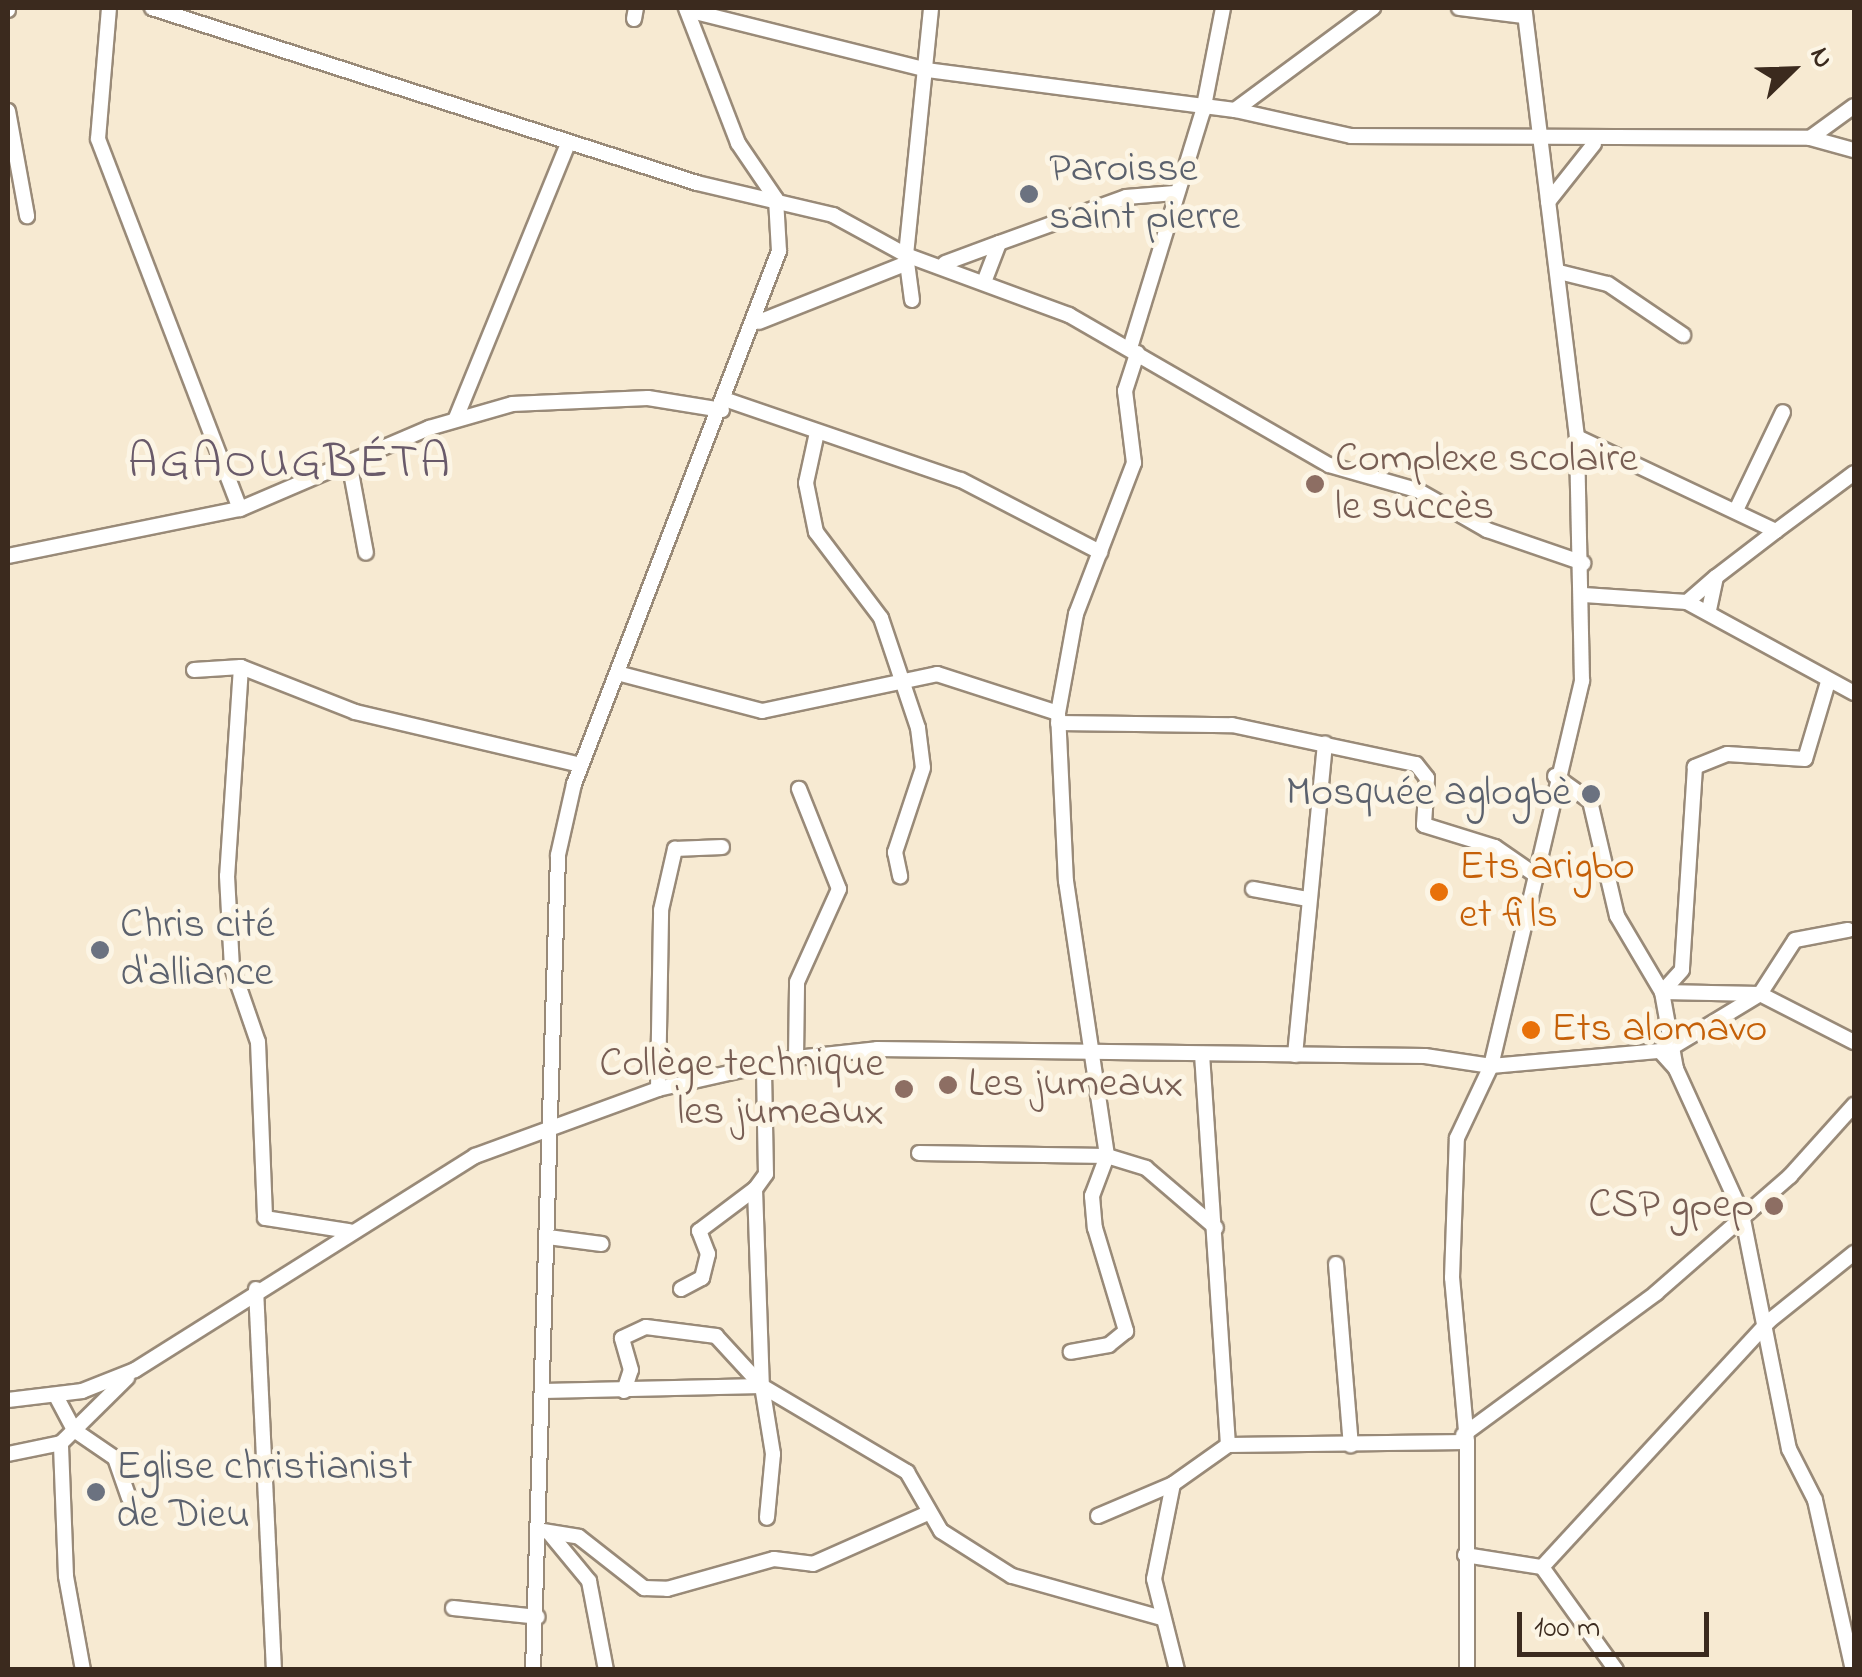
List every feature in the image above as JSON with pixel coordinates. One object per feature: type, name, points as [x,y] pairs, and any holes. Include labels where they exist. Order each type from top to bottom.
[{"type":"street","points":[[109,8],[98,139],[240,510]]},
{"type":"street","points":[[152,8],[440,94],[568,143],[832,214],[906,259],[944,263],[986,277],[1134,351],[1328,465],[1417,490],[1487,530],[1582,563]]},
{"type":"street","points":[[912,300],[906,259],[928,70],[931,8]]},
{"type":"street","points":[[1071,1352],[1109,1346],[1126,1331],[1095,1228],[1092,1196],[1107,1156],[1066,881],[1058,718],[1076,614],[1134,463],[1125,391],[1175,193],[1203,111],[1223,8]]},
{"type":"street","points":[[1235,110],[1373,8]]},
{"type":"street","points":[[1459,8],[1524,12],[1577,437],[1584,595],[1582,681],[1555,776],[1491,1066],[1457,1138],[1452,1278],[1464,1438],[1466,1670]]},
{"type":"street","points":[[687,9],[928,70],[1203,111],[1235,110],[1351,136],[1537,138],[1594,144],[1810,138],[1854,150]]},
{"type":"street","points":[[533,1670],[547,1533],[543,1391],[558,856],[581,765],[621,674],[758,322],[779,251],[776,200],[738,143],[687,9]]},
{"type":"street","points":[[1810,138],[1854,106]]},
{"type":"street","points":[[8,112],[27,216]]},
{"type":"street","points":[[456,418],[568,143]]},
{"type":"street","points":[[1548,202],[1594,144]]},
{"type":"street","points":[[944,263],[1126,198],[1175,193]]},
{"type":"street","points":[[986,277],[1000,243]]},
{"type":"street","points":[[758,322],[815,292],[906,259]]},
{"type":"street","points":[[1559,272],[1608,284],[1682,334]]},
{"type":"street","points":[[8,556],[240,510],[350,467],[456,418],[562,398],[724,405],[961,480],[1100,552]]},
{"type":"street","points":[[1738,506],[1783,412]]},
{"type":"street","points":[[816,437],[806,483],[816,532],[881,618],[894,676],[910,700],[923,768],[895,852],[900,876]]},
{"type":"street","points":[[1577,437],[1738,506],[1776,531]]},
{"type":"street","points":[[350,467],[366,552]]},
{"type":"street","points":[[1687,602],[1854,473]]},
{"type":"street","points":[[1709,610],[1716,577]]},
{"type":"street","points":[[1584,595],[1687,602],[1709,610],[1828,682],[1854,692]]},
{"type":"street","points":[[194,670],[241,667],[356,712],[581,765]]},
{"type":"street","points":[[241,667],[227,876],[232,967],[258,1042],[265,1218],[355,1230]]},
{"type":"street","points":[[621,674],[762,711],[894,676],[937,674],[1058,718],[1232,724],[1326,743],[1416,764],[1427,778],[1424,825],[1495,847],[1534,874]]},
{"type":"street","points":[[1662,992],[1682,970],[1695,767],[1728,754],[1805,758],[1828,682]]},
{"type":"street","points":[[1295,1055],[1326,743]]},
{"type":"street","points":[[1555,776],[1590,800],[1618,916],[1662,992],[1666,1051],[1742,1214],[1770,1322],[1790,1448],[1824,1533],[1853,1670]]},
{"type":"street","points":[[796,1058],[797,982],[839,889],[799,789]]},
{"type":"street","points":[[658,1089],[660,910],[675,849],[722,847]]},
{"type":"street","points":[[1253,889],[1308,899]]},
{"type":"street","points":[[8,1454],[61,1442],[135,1370],[256,1288],[476,1156],[658,1089],[764,1071],[796,1058],[877,1049],[1295,1055],[1491,1066],[1666,1051],[1760,994],[1795,940],[1848,930]]},
{"type":"street","points":[[1662,992],[1760,994],[1854,1042]]},
{"type":"street","points":[[1202,1054],[1216,1228],[1212,1297],[1228,1445]]},
{"type":"street","points":[[680,1289],[702,1278],[708,1254],[699,1231],[756,1188],[766,1174],[764,1071]]},
{"type":"street","points":[[1098,1516],[1173,1484],[1228,1445],[1352,1445],[1464,1438],[1585,1352],[1742,1214],[1854,1105]]},
{"type":"street","points":[[919,1153],[1107,1156],[1146,1168],[1216,1228]]},
{"type":"street","points":[[756,1188],[762,1386],[773,1454],[767,1518]]},
{"type":"street","points":[[548,1237],[602,1244]]},
{"type":"street","points":[[1542,1567],[1770,1322],[1854,1253]]},
{"type":"street","points":[[1336,1264],[1352,1445]]},
{"type":"street","points":[[256,1288],[274,1670]]},
{"type":"street","points":[[624,1391],[631,1370],[622,1338],[646,1327],[716,1336],[762,1386],[907,1472],[928,1513],[954,1541],[1030,1586],[1161,1618]]},
{"type":"street","points":[[8,1400],[56,1396],[135,1370]]},
{"type":"street","points":[[543,1391],[762,1386]]},
{"type":"street","points":[[56,1396],[74,1430],[114,1458],[128,1498]]},
{"type":"street","points":[[61,1442],[66,1576],[83,1670]]},
{"type":"street","points":[[1173,1484],[1157,1542],[1161,1618],[1177,1670]]},
{"type":"street","points":[[547,1533],[579,1537],[644,1588],[667,1589],[774,1559],[813,1564],[928,1513]]},
{"type":"street","points":[[547,1533],[589,1581],[606,1670]]},
{"type":"street","points":[[1465,1555],[1542,1567],[1616,1670]]},
{"type":"street","points":[[453,1608],[538,1617]]},
{"type":"place","name":"Paroisse saint pierre","points":[[1029,194]]},
{"type":"place","name":"Complexe scolaire le succès","points":[[1315,484]]},
{"type":"place","name":"Mosquée aglogbè","points":[[1591,794]]},
{"type":"place","name":"Ets arigbo et fils","points":[[1439,892]]},
{"type":"place","name":"Chris cité d'alliance","points":[[100,950]]},
{"type":"place","name":"Ets alomavo","points":[[1531,1030]]},
{"type":"place","name":"Les jumeaux","points":[[948,1085]]},
{"type":"place","name":"Collège technique les jumeaux","points":[[904,1089]]},
{"type":"place","name":"CSP gpep","points":[[1774,1206]]},
{"type":"place","name":"Eglise christianist de Dieu","points":[[96,1492]]},
{"type":"district","name":"AGAOUGBÉTA","points":[[290,465]]}]
